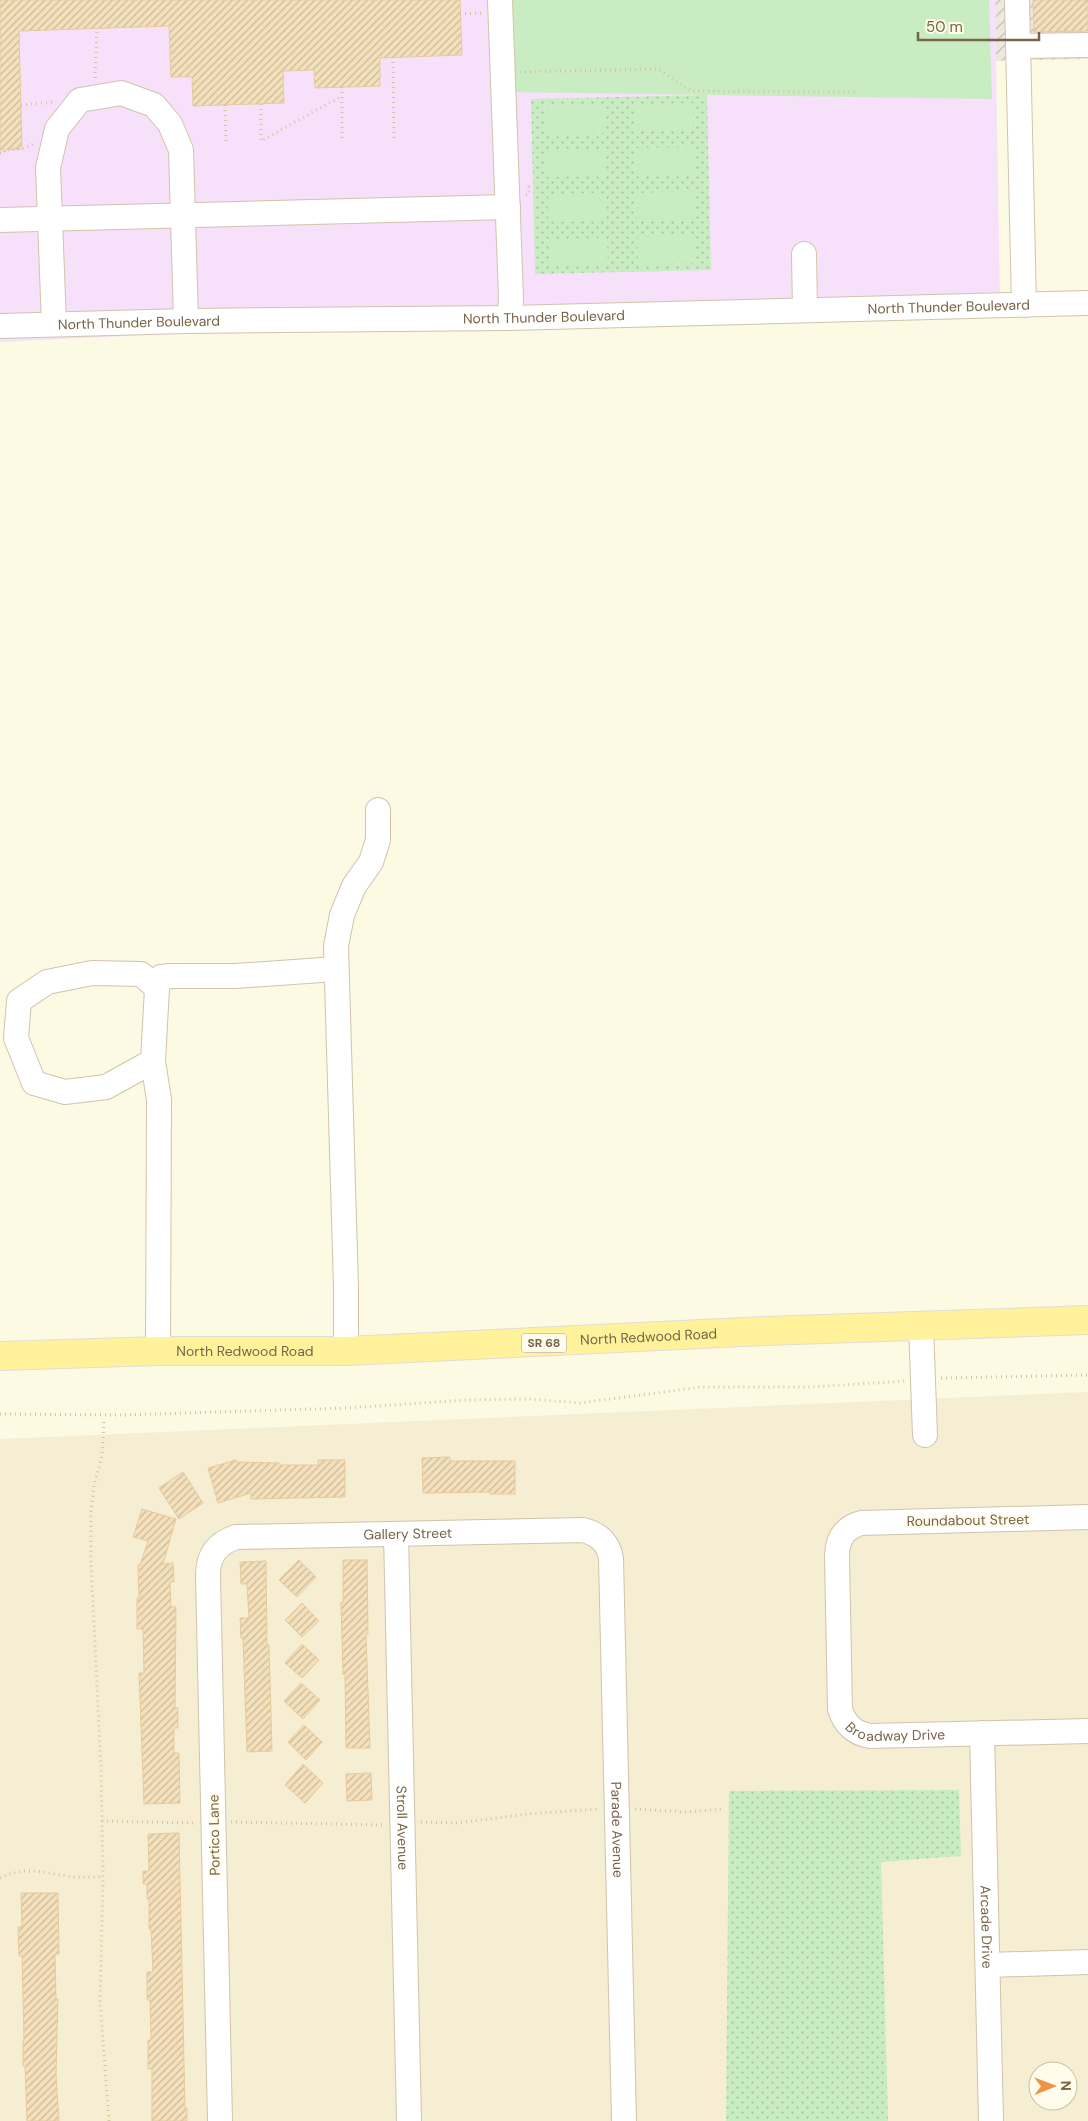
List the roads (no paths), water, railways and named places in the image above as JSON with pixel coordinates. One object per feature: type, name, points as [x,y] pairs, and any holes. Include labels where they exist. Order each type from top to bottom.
[{"type":"main road","name":"North Redwood Road","points":[[0,1356],[158,1351],[346,1351],[1088,1320]]},
{"type":"street","points":[[1016,0],[1024,305]]},
{"type":"street","points":[[494,6],[508,208],[510,318]]},
{"type":"street","points":[[1018,46],[1088,45]]},
{"type":"street","points":[[54,324],[48,168],[57,129],[80,100],[121,93],[154,104],[170,124],[181,150],[186,320]]},
{"type":"street","points":[[0,220],[508,208]]},
{"type":"street","points":[[804,254],[805,310]]},
{"type":"street","name":"North Thunder Boulevard","points":[[0,326],[186,320],[510,318],[1088,303]]},
{"type":"street","points":[[346,1351],[346,1288],[336,946],[342,915],[354,886],[371,862],[378,840],[378,810]]},
{"type":"street","points":[[158,1351],[159,1100],[153,1062],[157,988],[162,978],[172,976],[235,976],[336,969]]},
{"type":"street","points":[[153,1062],[106,1087],[65,1092],[34,1082],[16,1038],[19,1001],[47,982],[92,973],[141,974],[157,988]]},
{"type":"street","points":[[921,1326],[925,1435]]},
{"type":"street","name":"Roundabout Street","points":[[849,1528],[861,1522],[1088,1517]]},
{"type":"street","name":"Broadway Drive","points":[[849,1528],[839,1540],[837,1548],[839,1703],[845,1721],[855,1731],[870,1736],[1088,1731]]},
{"type":"street","name":"Gallery Street","points":[[215,1550],[228,1540],[236,1537],[583,1530],[602,1539]]},
{"type":"street","name":"Stroll Avenue","points":[[396,1534],[409,2121]]},
{"type":"street","name":"Parade Avenue","points":[[602,1539],[607,1545],[611,1558],[624,1808],[624,2121]]},
{"type":"street","name":"Portico Lane","points":[[215,1550],[210,1558],[208,1575],[220,2121]]},
{"type":"street","name":"Arcade Drive","points":[[982,1733],[991,2121]]},
{"type":"street","points":[[988,1965],[1088,1962]]}]
